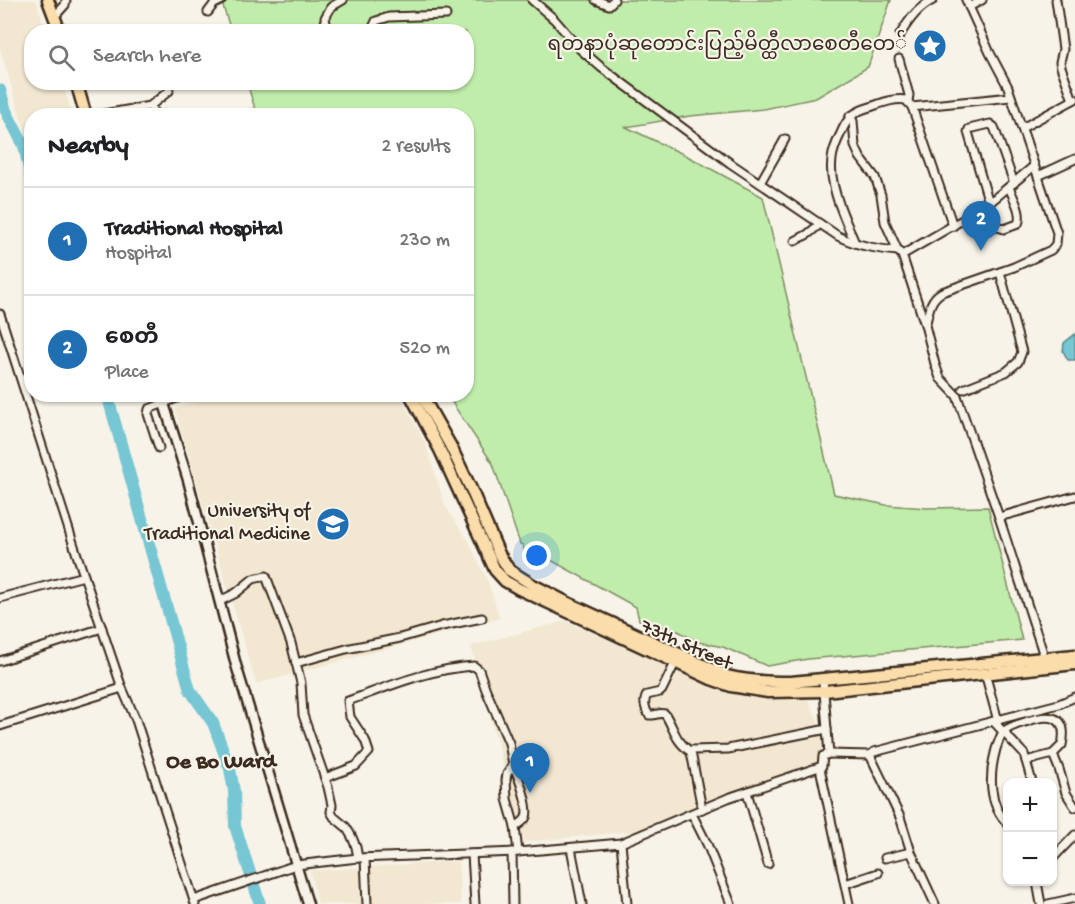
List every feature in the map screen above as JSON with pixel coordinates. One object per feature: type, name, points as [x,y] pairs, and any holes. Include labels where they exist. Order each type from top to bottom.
[{"type":"main road","points":[[48,0],[58,24]]},
{"type":"main road","points":[[78,90],[84,108]]},
{"type":"main road","name":"73th Street","points":[[414,402],[435,440],[488,556],[499,575],[519,589],[677,658]]},
{"type":"main road","name":"73th Street","points":[[426,402],[450,445],[499,554],[509,570],[533,585],[677,658],[711,679],[751,690],[778,692],[824,685],[1046,663],[1075,664]]},
{"type":"main road","name":"73th Street","points":[[824,685],[985,674],[1046,663],[1075,655]]},
{"type":"street","points":[[55,16],[65,5],[66,0]]},
{"type":"street","points":[[208,12],[214,3],[222,0]]},
{"type":"street","points":[[326,24],[325,18],[331,7],[343,0]]},
{"type":"street","points":[[532,0],[602,68],[722,157],[838,236],[855,243],[900,253],[953,226],[988,204],[1034,166]]},
{"type":"street","points":[[596,0],[609,5],[614,0]]},
{"type":"street","points":[[900,36],[909,20],[933,0]]},
{"type":"street","points":[[925,325],[935,296],[1014,267],[1051,250],[1056,244],[1057,233],[1008,87],[967,4],[982,0]]},
{"type":"street","points":[[1022,128],[1074,100],[1060,62],[1063,49],[1056,0]]},
{"type":"street","points":[[374,24],[376,21],[389,17],[446,15]]},
{"type":"street","points":[[899,59],[910,104],[953,226]]},
{"type":"street","points":[[138,108],[150,106],[169,91]]},
{"type":"street","points":[[855,243],[835,191],[831,165],[834,149],[850,116],[861,109],[892,100],[904,100],[910,104],[1011,97]]},
{"type":"street","points":[[850,116],[853,121],[855,146],[875,177],[885,222],[900,253],[925,325],[940,378],[957,396],[1046,663]]},
{"type":"street","points":[[990,124],[994,127],[1012,185],[1020,222],[1018,225],[1004,229],[998,227],[988,204],[968,132],[969,129],[990,124]]},
{"type":"street","points":[[760,183],[785,140]]},
{"type":"street","points":[[1038,176],[1075,159]]},
{"type":"street","points":[[795,241],[820,224]]},
{"type":"street","points":[[963,389],[1006,372],[1018,363],[1022,352],[1000,272]]},
{"type":"street","points":[[0,314],[24,389]]},
{"type":"street","points":[[28,402],[84,576],[122,688],[136,720],[195,902],[296,865],[361,858],[515,852],[621,843],[747,792],[820,768]]},
{"type":"street","points":[[157,402],[148,411],[159,448]]},
{"type":"street","points":[[164,402],[188,480],[258,742],[308,904]]},
{"type":"street","points":[[999,517],[1075,496]]},
{"type":"street","points":[[0,598],[84,576]]},
{"type":"street","points":[[220,601],[236,593],[254,579],[266,576],[291,643],[301,684],[303,715],[325,778],[332,806],[331,812],[346,827],[361,858],[367,904]]},
{"type":"street","points":[[296,663],[346,649],[482,618]]},
{"type":"street","points":[[0,661],[102,628]]},
{"type":"street","points":[[677,658],[660,692],[647,695],[645,698],[645,708],[651,716],[665,714],[682,746],[692,752],[702,809]]},
{"type":"street","points":[[325,778],[356,766],[369,752],[365,740],[350,717],[348,701],[417,676],[452,668],[474,666],[479,670],[510,743],[513,765],[521,783],[527,813],[526,818],[515,827]]},
{"type":"street","points":[[985,674],[996,721],[1024,754],[1031,778]]},
{"type":"street","points":[[824,685],[829,754]]},
{"type":"street","points":[[0,726],[122,688]]},
{"type":"street","points":[[849,904],[820,768],[822,756],[829,754],[870,755],[874,752],[1059,704],[1075,697]]},
{"type":"street","points":[[1003,820],[992,794],[991,773],[1003,732],[1036,718],[1046,716],[1055,718],[1064,733],[1062,745],[1053,754],[1026,761]]},
{"type":"street","points":[[692,752],[695,749],[728,749],[827,729]]},
{"type":"street","points":[[1053,754],[1066,793],[1075,807]]},
{"type":"street","points":[[870,755],[900,817],[911,852],[934,904]]},
{"type":"street","points":[[513,765],[506,780],[507,799],[515,827],[513,904]]},
{"type":"street","points":[[747,792],[768,864]]},
{"type":"street","points":[[692,814],[707,844],[731,904]]},
{"type":"street","points":[[1057,855],[1075,835]]},
{"type":"street","points":[[621,843],[627,904]]},
{"type":"street","points":[[571,848],[582,904]]},
{"type":"street","points":[[885,858],[911,852]]},
{"type":"street","points":[[472,854],[475,904]]},
{"type":"street","points":[[845,884],[878,873]]},
{"type":"street","points":[[1038,886],[1041,904]]},
{"type":"street","points":[[1048,904],[1075,898]]},
{"type":"shaded area","points":[[0,0],[36,0],[44,24],[24,24],[24,90],[64,90],[71,108],[24,108],[24,127],[0,49]]},
{"type":"shaded area","name":"University of Traditional Medicine","points":[[195,402],[404,402],[426,445],[445,506],[469,542],[488,582],[500,618],[256,684],[175,409]]},
{"type":"shaded area","points":[[565,621],[720,687],[807,698],[821,727],[828,770],[645,830],[524,842],[471,646]]},
{"type":"shaded area","points":[[458,861],[461,904],[318,904],[310,871]]},
{"type":"green space","points":[[221,0],[891,0],[868,67],[816,98],[764,109],[690,116],[626,127],[689,157],[763,197],[834,494],[886,505],[927,508],[988,507],[1022,640],[808,659],[767,666],[723,647],[698,642],[678,631],[639,620],[636,607],[549,559],[526,563],[523,545],[520,544],[493,464],[452,402],[474,402],[474,108],[255,108],[249,90],[474,90],[474,24],[229,24]]},
{"type":"water","points":[[1075,334],[1075,360],[1068,360],[1063,351],[1064,343]]},
{"type":"waterway","points":[[0,90],[6,111],[24,146]]},
{"type":"waterway","points":[[109,402],[190,690],[213,723],[230,769],[234,791],[235,826],[260,904]]},
{"type":"place","name":"ရတနာပုံဆုတောင်းပြည့်မိတ္ထီလာစေတီတေ်","points":[[930,46]]},
{"type":"place","name":"စေတီ","points":[[981,251]]},
{"type":"place","name":"University of Traditional Medicine","points":[[333,524]]},
{"type":"place","name":"Traditional Hospital","points":[[530,793]]},
{"type":"district","name":"Oe Bo Ward","points":[[221,763]]}]
